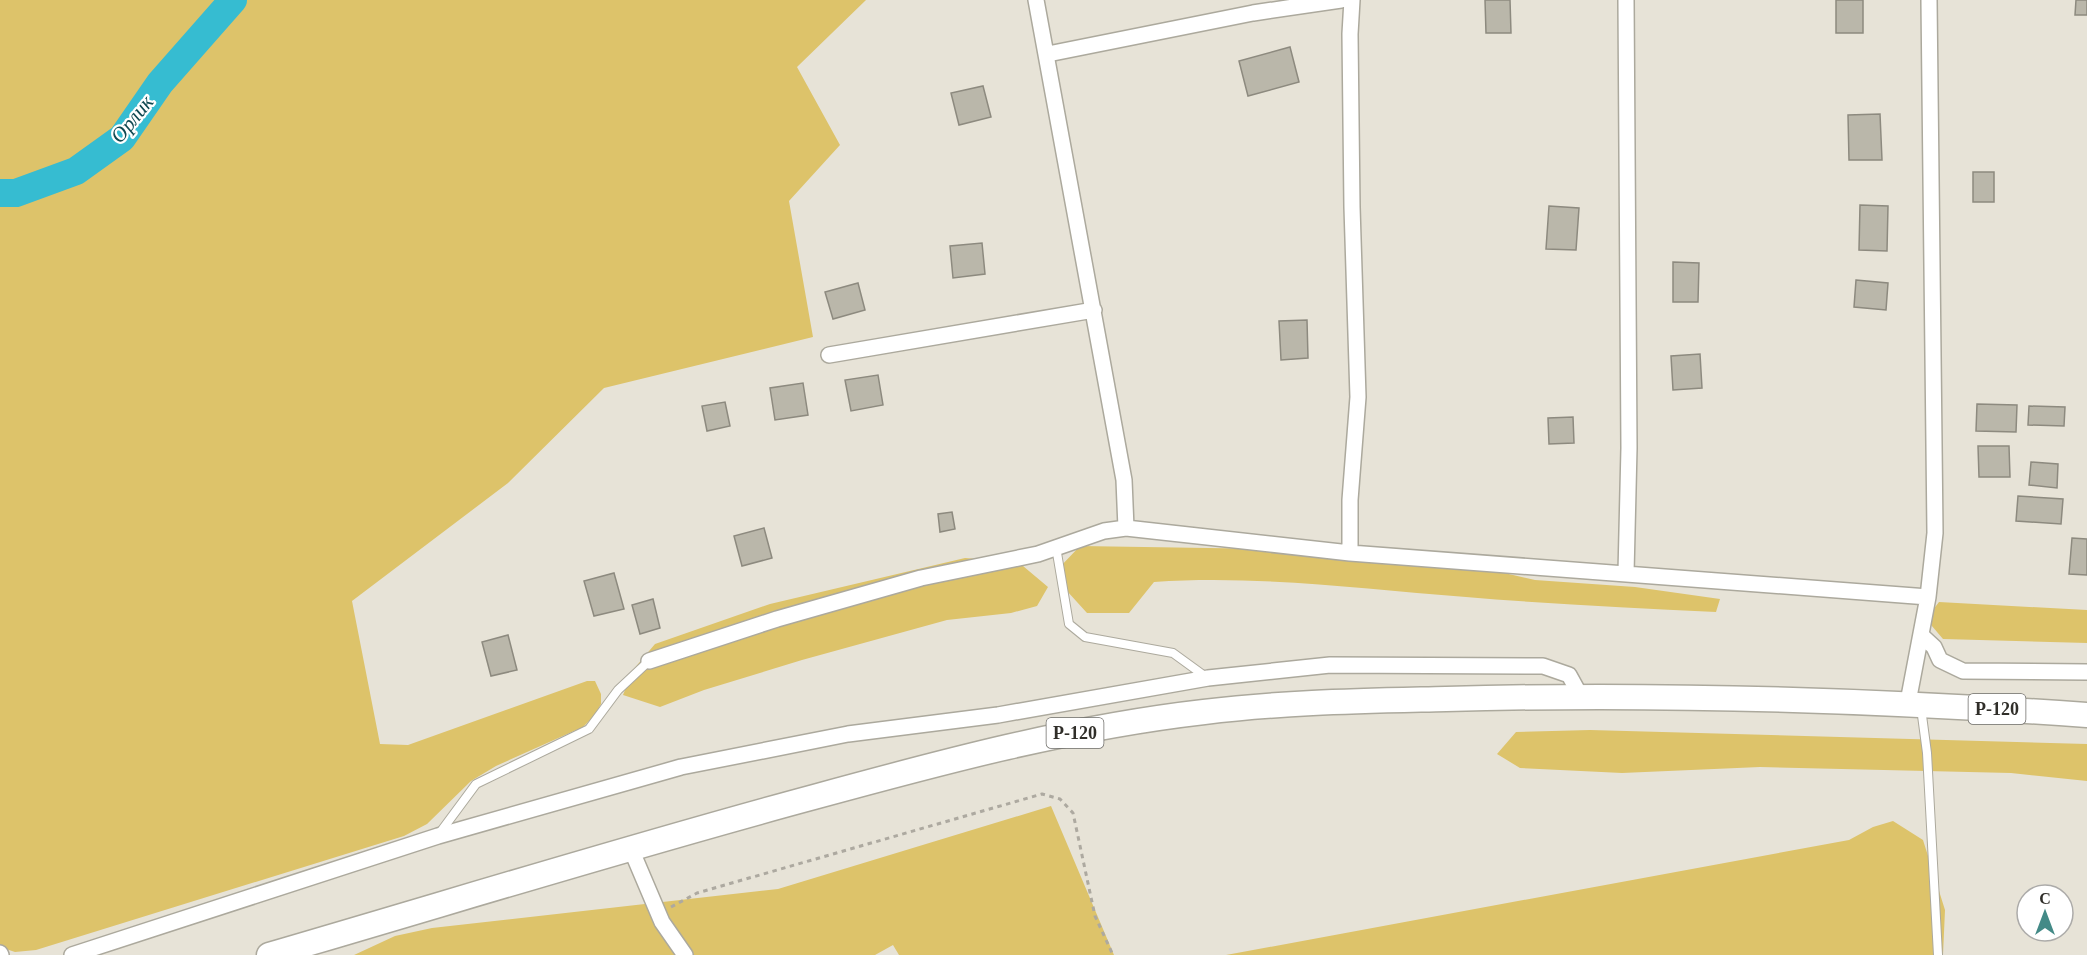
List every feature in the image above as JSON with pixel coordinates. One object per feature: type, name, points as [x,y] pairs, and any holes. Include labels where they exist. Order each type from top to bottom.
[{"type":"highway","name":"Р-120","points":[[269,955],[915,769],[1119,725],[1206,711],[1581,695],[1914,703],[2087,715]]},
{"type":"street","points":[[1036,0],[1048,54],[1124,480],[1126,528]]},
{"type":"street","points":[[1048,54],[1253,13],[1341,0]]},
{"type":"street","points":[[1350,553],[1350,500],[1358,397],[1351,160],[1352,0]]},
{"type":"street","points":[[1626,0],[1629,448],[1626,573]]},
{"type":"street","points":[[1914,703],[1935,533],[1929,0]]},
{"type":"street","points":[[829,355],[1094,310]]},
{"type":"street","points":[[649,662],[777,618],[921,578],[1038,554],[1104,531],[1126,528],[1350,553],[1928,597]]},
{"type":"street","points":[[1921,635],[1934,647],[1940,660],[1963,671],[2087,672]]},
{"type":"street","points":[[72,955],[438,836],[681,767],[848,734],[998,715],[1208,678],[1330,665],[1522,664],[1562,671],[1574,681],[1581,695]]},
{"type":"street","points":[[631,849],[658,913],[685,955]]},
{"type":"lane","points":[[1056,547],[1069,624],[1085,637],[1173,653],[1208,678]]},
{"type":"lane","points":[[438,836],[476,784],[589,729],[618,690],[649,662]]},
{"type":"lane","points":[[1914,703],[1927,753],[1938,955]]},
{"type":"path","points":[[658,913],[698,893],[1042,794],[1060,799],[1073,813],[1095,916],[1113,955]]},
{"type":"shaded area","points":[[0,0],[866,0],[797,67],[840,145],[789,201],[813,337],[604,388],[508,483],[352,601],[380,744],[408,745],[587,681],[595,681],[601,694],[601,704],[594,716],[583,727],[496,766],[471,781],[427,824],[404,836],[36,950],[15,952],[0,947]]},
{"type":"shaded area","points":[[1080,546],[1275,549],[1448,560],[1535,580],[1635,587],[1720,599],[1716,612],[1528,602],[1310,584],[1193,580],[1154,582],[1129,613],[1087,613],[1067,591],[1059,568]]},
{"type":"shaded area","points":[[965,558],[1004,561],[1023,566],[1048,587],[1037,606],[1011,613],[947,620],[802,660],[704,690],[660,707],[623,695],[633,670],[655,644],[770,604]]},
{"type":"shaded area","points":[[1939,602],[2087,610],[2087,643],[1943,639],[1926,619]]},
{"type":"shaded area","points":[[1590,730],[2087,744],[2087,781],[2011,773],[1760,767],[1622,773],[1520,768],[1497,754],[1516,732]]},
{"type":"shaded area","points":[[1051,806],[1114,955],[899,955],[893,945],[875,955],[354,955],[395,936],[432,928],[778,889]]},
{"type":"shaded area","points":[[1893,821],[1923,840],[1945,910],[1943,955],[1226,955],[1849,840],[1873,827]]},
{"type":"building","points":[[1485,0],[1510,0],[1511,33],[1486,33]]},
{"type":"building","points":[[1836,0],[1863,0],[1863,33],[1836,33]]},
{"type":"building","points":[[2076,0],[2087,0],[2087,15],[2075,15]]},
{"type":"building","points":[[1290,47],[1299,82],[1248,96],[1239,61]]},
{"type":"building","points":[[983,86],[991,117],[959,125],[951,93]]},
{"type":"building","points":[[1880,114],[1882,160],[1849,160],[1848,115]]},
{"type":"building","points":[[1973,172],[1994,172],[1994,202],[1973,202]]},
{"type":"building","points":[[1860,205],[1888,206],[1887,251],[1859,250]]},
{"type":"building","points":[[1549,206],[1579,208],[1576,250],[1546,249]]},
{"type":"building","points":[[982,243],[985,274],[953,278],[950,246]]},
{"type":"building","points":[[1673,262],[1699,263],[1698,302],[1673,302]]},
{"type":"building","points":[[1856,280],[1888,283],[1886,310],[1854,307]]},
{"type":"building","points":[[858,283],[865,310],[833,319],[825,292]]},
{"type":"building","points":[[1307,320],[1308,358],[1281,360],[1279,321]]},
{"type":"building","points":[[1700,354],[1702,388],[1673,390],[1671,356]]},
{"type":"building","points":[[878,375],[883,405],[851,411],[845,380]]},
{"type":"building","points":[[803,383],[808,415],[775,420],[770,388]]},
{"type":"building","points":[[725,402],[730,426],[707,431],[702,406]]},
{"type":"building","points":[[1977,404],[2017,405],[2016,432],[1976,431]]},
{"type":"building","points":[[2029,406],[2065,407],[2064,426],[2028,425]]},
{"type":"building","points":[[1573,417],[1574,443],[1549,444],[1548,418]]},
{"type":"building","points":[[1978,446],[2009,446],[2010,477],[1979,477]]},
{"type":"building","points":[[2031,462],[2058,464],[2057,488],[2029,485]]},
{"type":"building","points":[[2018,496],[2063,499],[2061,524],[2016,521]]},
{"type":"building","points":[[952,512],[955,529],[940,532],[938,514]]},
{"type":"building","points":[[764,528],[772,558],[742,566],[734,536]]},
{"type":"building","points":[[2072,538],[2087,539],[2087,575],[2069,574]]},
{"type":"building","points":[[614,573],[624,609],[594,616],[584,581]]},
{"type":"building","points":[[653,599],[660,628],[640,634],[632,605]]},
{"type":"building","points":[[508,635],[517,670],[491,676],[482,642]]},
{"type":"waterway","name":"Орлик","points":[[0,193],[16,193],[76,171],[122,138],[160,83],[233,0]]}]
